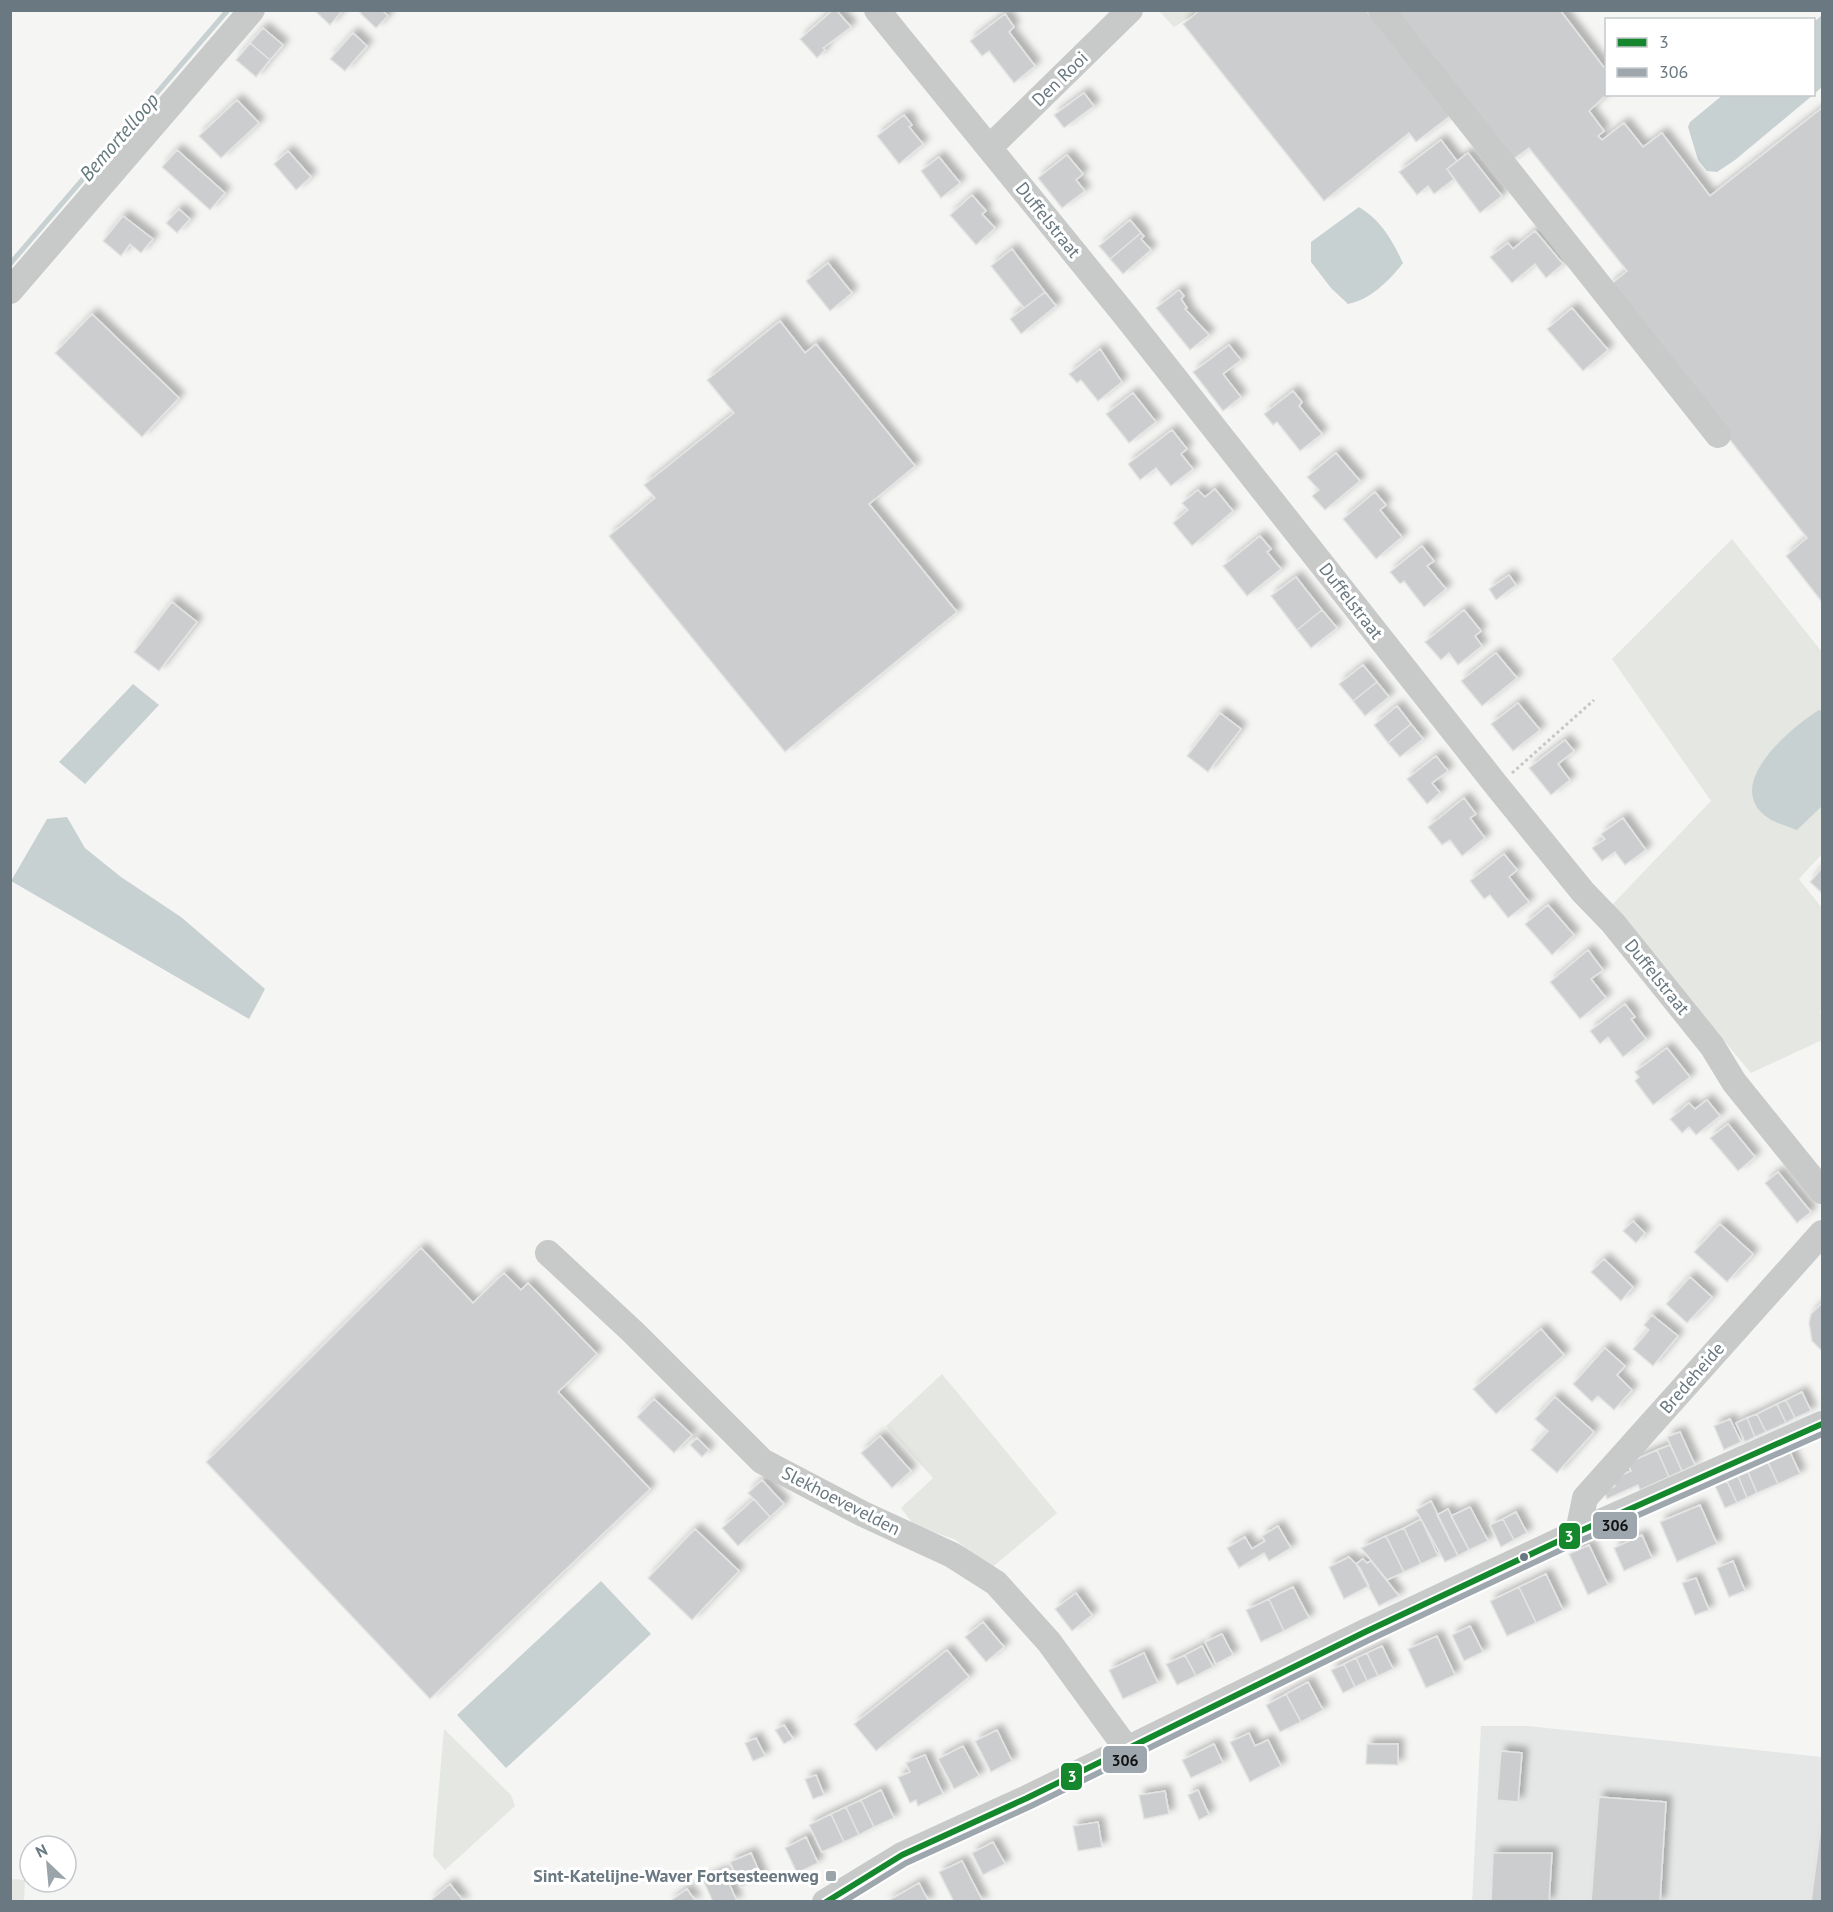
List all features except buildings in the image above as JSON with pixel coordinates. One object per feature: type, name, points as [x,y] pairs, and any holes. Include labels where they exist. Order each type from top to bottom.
[{"type":"street","points":[[10,291],[252,10]]},
{"type":"street","name":"Duffelstraat","points":[[877,10],[1582,892],[1627,940],[1712,1046],[1734,1082],[1822,1191]]},
{"type":"street","name":"Den Rooi","points":[[989,148],[1130,10]]},
{"type":"street","points":[[1381,10],[1718,435]]},
{"type":"street","name":"Bredeheide","points":[[1578,1532],[1585,1498],[1822,1233]]},
{"type":"street","name":"Slekhoevevelden","points":[[548,1253],[633,1332],[762,1461],[863,1514],[952,1555],[996,1583],[1049,1642],[1126,1749]]},
{"type":"street","points":[[825,1902],[902,1855],[1578,1532],[1822,1424]]},
{"type":"path","points":[[1497,786],[1594,700]]},
{"type":"shaded area","points":[[1159,11],[1200,11],[1174,27]]},
{"type":"shaded area","points":[[1822,15],[1822,87],[1815,93],[1815,21]]},
{"type":"shaded area","points":[[1722,96],[1812,96],[1735,160],[1717,172],[1707,171],[1698,160],[1688,127],[1690,122]]},
{"type":"shaded area","points":[[1359,207],[1374,218],[1385,231],[1403,263],[1379,289],[1348,304],[1331,288],[1311,262],[1311,242]]},
{"type":"shaded area","points":[[1732,539],[1822,652],[1822,854],[1799,879],[1822,908],[1822,1010],[1820,1012],[1822,1040],[1751,1073],[1611,906],[1711,801],[1612,659]]},
{"type":"shaded area","points":[[133,684],[159,705],[85,784],[59,762]]},
{"type":"shaded area","points":[[1819,710],[1822,711],[1822,806],[1797,830],[1773,821],[1760,811],[1753,798],[1753,784],[1768,754],[1781,740]]},
{"type":"shaded area","points":[[67,817],[85,848],[121,877],[181,917],[265,989],[249,1019],[11,881],[47,819]]},
{"type":"shaded area","points":[[942,1374],[1057,1513],[989,1570],[956,1540],[914,1525],[901,1508],[933,1478],[886,1426]]},
{"type":"shaded area","points":[[601,1581],[651,1634],[506,1768],[457,1715]]},
{"type":"shaded area","points":[[1481,1726],[1528,1726],[1822,1757],[1822,1901],[1472,1902]]},
{"type":"shaded area","points":[[444,1729],[511,1795],[515,1806],[445,1870],[433,1856]]},
{"type":"shaded area","points":[[11,1879],[18,1880],[18,1894],[24,1894],[24,1901],[11,1901]]},
{"type":"waterway","name":"Bemortelloop","points":[[10,264],[228,10]]},
{"type":"transit line","name":"3","points":[[826,1902],[902,1855],[1027,1798],[1365,1632],[1578,1532],[1822,1424]]},
{"type":"transit line","name":"306","points":[[843,1902],[906,1863],[1031,1806],[1369,1640],[1582,1540],[1822,1434]]},
{"type":"place","name":"Sint-Katelijne-Waver Fortsesteenweg","points":[[831,1876]]}]
